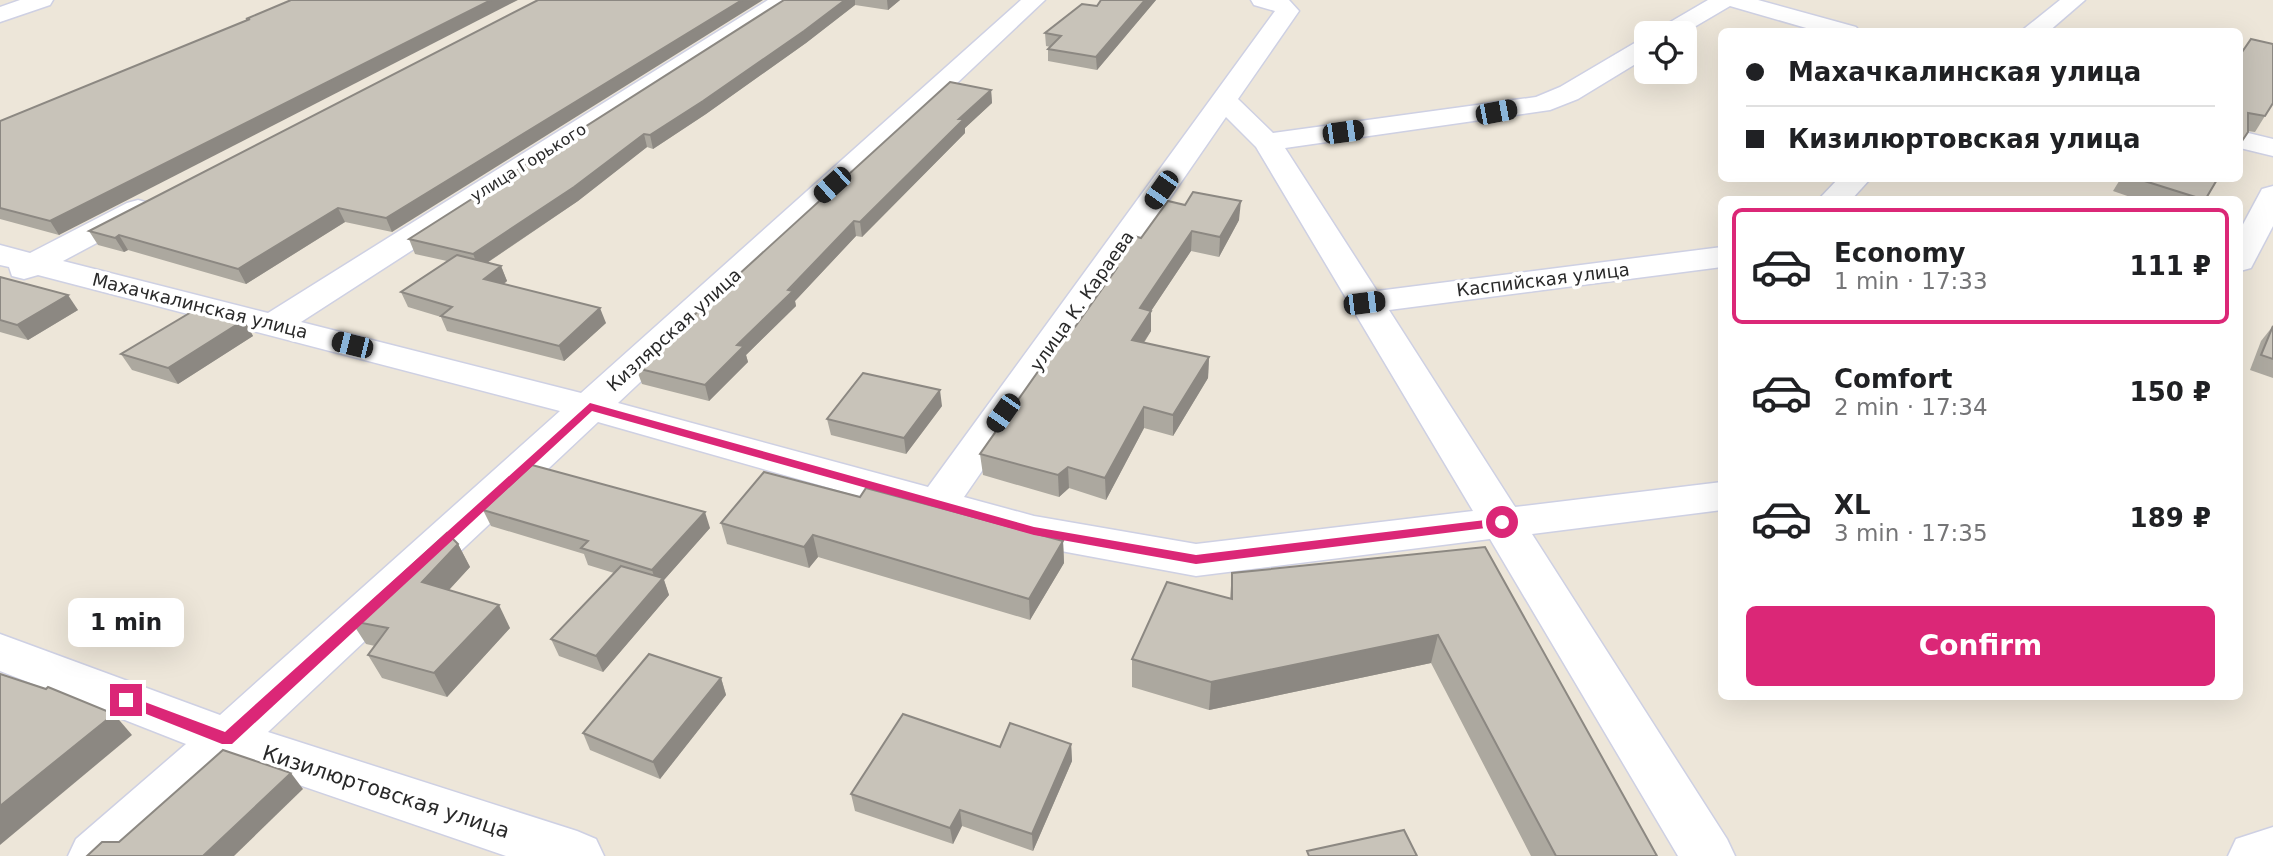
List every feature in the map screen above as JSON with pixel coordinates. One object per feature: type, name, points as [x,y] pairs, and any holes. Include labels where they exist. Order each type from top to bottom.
[{"type":"street","points":[[0,15],[42,0]]},
{"type":"street","name":"улица Горького","points":[[273,325],[784,0]]},
{"type":"street","name":"Кизлярская улица","points":[[95,856],[227,739],[1034,0]]},
{"type":"street","name":"улица К. Караева","points":[[939,502],[1287,11],[1282,5],[1262,0]]},
{"type":"street","points":[[1688,21],[1724,0]]},
{"type":"street","points":[[1733,0],[1834,28]]},
{"type":"street","points":[[2037,28],[2074,0]]},
{"type":"street","points":[[1267,142],[1541,104],[1569,93],[1634,54]]},
{"type":"street","points":[[1224,100],[1267,142],[1708,856]]},
{"type":"street","points":[[2243,140],[2273,148]]},
{"type":"street","points":[[1837,196],[1853,182]]},
{"type":"street","points":[[2243,255],[2273,195]]},
{"type":"street","points":[[11,267],[157,199]]},
{"type":"street","name":"Каспийская улица","points":[[1364,303],[1718,258]]},
{"type":"street","name":"Махачкалинская улица","points":[[11,267],[273,325],[590,407],[939,502],[1034,531],[1196,560],[1718,496]]},
{"type":"street","name":"Кизилюртовская улица","points":[[0,652],[227,739],[577,856]]},
{"type":"street","points":[[2255,856],[2273,852]]},
{"type":"building","points":[[291,0],[491,0],[50,221],[0,208],[0,121]]},
{"type":"building","points":[[538,0],[742,0],[386,218],[338,208],[238,269],[119,235],[115,238],[89,231]]},
{"type":"building","points":[[784,0],[845,0],[703,101],[650,135],[644,134],[574,187],[473,254],[409,239]]},
{"type":"building","points":[[1101,0],[1145,0],[1096,57],[1048,49],[1061,36],[1045,33],[1082,4],[1097,6]]},
{"type":"building","points":[[2251,39],[2273,44],[2273,103],[2265,116],[2248,113],[2248,132],[2243,140],[2243,51]]},
{"type":"building","points":[[950,82],[991,90],[959,119],[964,119],[860,222],[854,221],[788,290],[793,291],[737,345],[744,346],[705,385],[636,368]]},
{"type":"building","points":[[2148,182],[2216,182],[2207,196],[2192,196]]},
{"type":"building","points":[[1193,192],[1241,201],[1220,237],[1192,231],[1140,308],[1151,311],[1132,340],[1209,357],[1173,415],[1144,407],[1105,478],[1068,467],[1058,475],[980,454],[1070,326],[1075,327],[1117,268],[1112,267],[1134,236],[1141,238],[1168,201],[1185,205]]},
{"type":"building","points":[[457,255],[501,266],[484,279],[600,308],[559,346],[441,316],[452,307],[401,292]]},
{"type":"building","points":[[0,277],[68,295],[17,325],[0,320]]},
{"type":"building","points":[[198,308],[244,320],[168,368],[121,354]]},
{"type":"building","points":[[2273,326],[2273,359],[2261,355]]},
{"type":"building","points":[[863,373],[940,390],[904,438],[827,419]]},
{"type":"building","points":[[532,465],[705,512],[652,570],[581,548],[588,541],[483,510]]},
{"type":"building","points":[[764,472],[860,497],[866,488],[1063,541],[1029,599],[813,535],[804,547],[721,523]]},
{"type":"building","points":[[447,533],[458,544],[422,582],[499,605],[434,673],[368,655],[388,628],[351,621]]},
{"type":"building","points":[[1485,547],[1657,856],[1556,856],[1438,635],[1211,682],[1132,659],[1167,582],[1232,599],[1232,573]]},
{"type":"building","points":[[621,566],[663,578],[596,656],[551,639]]},
{"type":"building","points":[[649,654],[721,678],[653,762],[583,733]]},
{"type":"building","points":[[0,674],[46,689],[48,687],[114,714],[0,806]]},
{"type":"building","points":[[903,714],[1000,747],[1010,723],[1071,744],[1032,834],[960,810],[950,828],[851,794]]},
{"type":"building","points":[[223,750],[291,773],[203,856],[87,856],[102,842],[119,842]]},
{"type":"building","points":[[1404,830],[1417,856],[1309,856],[1307,851]]},
{"type":"route","points":[[126,700],[227,739],[590,407],[939,502],[1034,531],[1196,560],[1502,522]]}]
